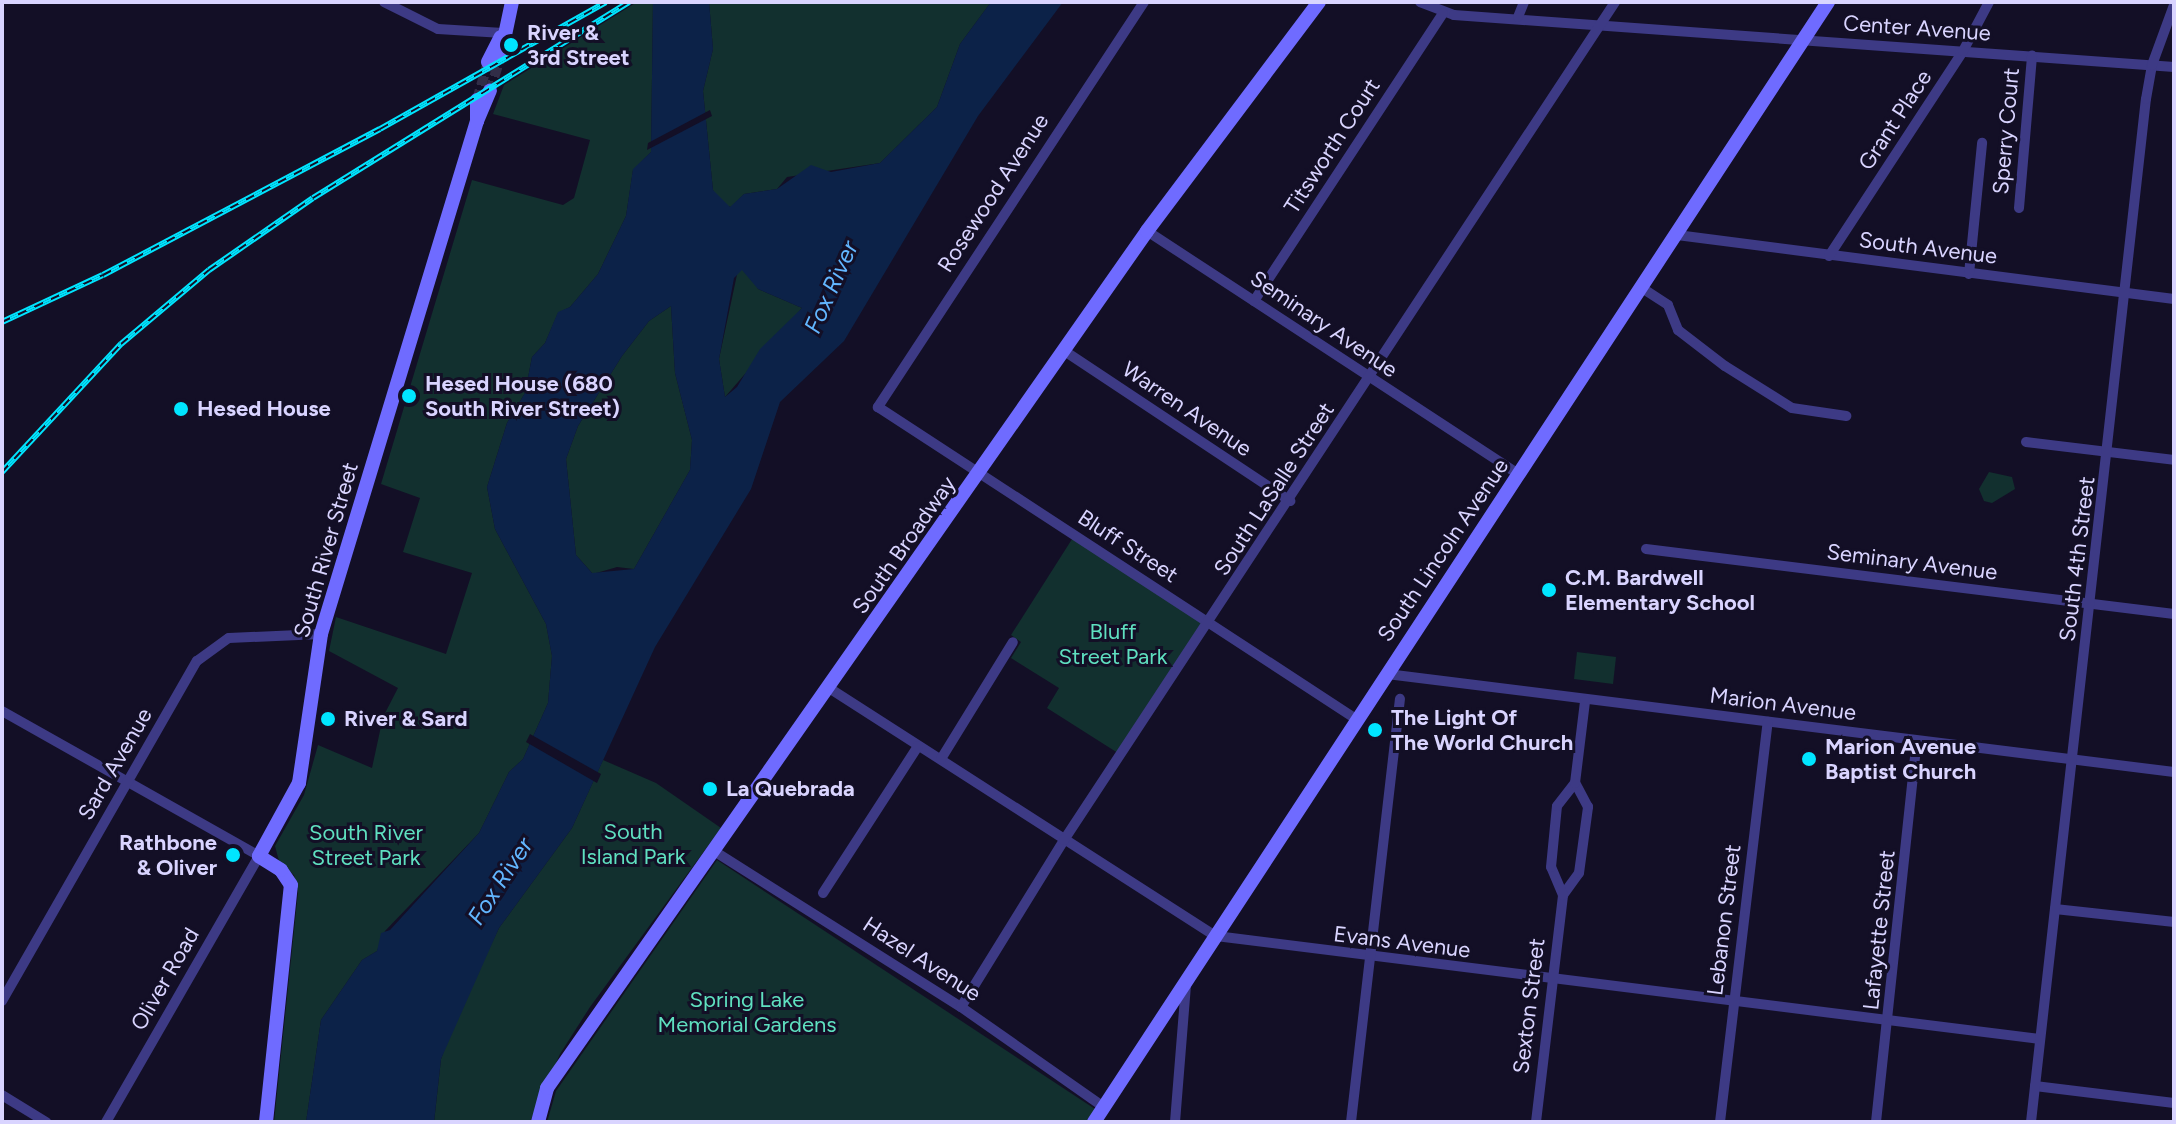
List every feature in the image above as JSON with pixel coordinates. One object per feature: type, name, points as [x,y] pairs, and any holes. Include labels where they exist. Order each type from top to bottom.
[{"type":"street","points":[[384,2],[438,29],[503,33]]},
{"type":"street","points":[[495,58],[512,2]]},
{"type":"street","name":"Rosewood Avenue","points":[[878,407],[1144,2]]},
{"type":"street","name":"South Broadway","points":[[538,1122],[547,1088],[981,475],[1063,350],[1147,231],[1319,2]]},
{"type":"street","name":"Center Avenue","points":[[1420,2],[1443,13],[1604,22],[2174,67]]},
{"type":"street","points":[[1518,17],[1524,2]]},
{"type":"street","name":"South LaSalle Street","points":[[964,1002],[1064,840],[1211,623],[1615,2]]},
{"type":"street","name":"South Lincoln Avenue","points":[[1094,1122],[1828,2]]},
{"type":"street","name":"Grant Place","points":[[1829,256],[1963,51],[1989,2]]},
{"type":"street","name":"South 4th Street","points":[[2031,1122],[2152,65],[2174,5]]},
{"type":"street","name":"Titsworth Court","points":[[1254,301],[1443,13]]},
{"type":"street","name":"Sperry Court","points":[[2019,208],[2032,56]]},
{"type":"street","name":"South River Street","points":[[259,856],[299,783],[321,634],[477,121],[490,91]]},
{"type":"street","name":"South River Street","points":[[477,100],[477,121]]},
{"type":"street","name":"Sperry Court","points":[[1969,274],[1982,143]]},
{"type":"street","name":"Seminary Avenue","points":[[1147,231],[1520,475]]},
{"type":"street","name":"South Avenue","points":[[1677,235],[2174,299]]},
{"type":"street","points":[[1642,288],[1668,305],[1678,330],[1725,366],[1792,408],[1846,416]]},
{"type":"street","name":"Warren Avenue","points":[[1063,350],[1290,501]]},
{"type":"street","name":"Bluff Street","points":[[878,407],[1356,719]]},
{"type":"street","points":[[2026,442],[2174,460]]},
{"type":"street","name":"Seminary Avenue","points":[[1646,549],[2174,614]]},
{"type":"street","name":"Sard Avenue","points":[[2,1001],[197,661],[229,638],[321,634]]},
{"type":"street","points":[[941,759],[1013,642]]},
{"type":"street","name":"Marion Avenue","points":[[1387,674],[2174,772]]},
{"type":"street","name":"Evans Avenue","points":[[829,688],[1216,936],[1552,981],[1734,1000],[2040,1039]]},
{"type":"street","points":[[1351,1122],[1400,699]]},
{"type":"street","name":"Sexton Street","points":[[1563,895],[1551,867],[1557,806],[1575,783],[1585,701]]},
{"type":"street","points":[[2,711],[259,856],[281,870],[291,885],[266,1122]]},
{"type":"street","name":"Lebanon Street","points":[[1720,1122],[1768,722]]},
{"type":"street","name":"Lafayette Street","points":[[1876,1122],[1890,1019],[1917,741]]},
{"type":"street","points":[[823,893],[918,746]]},
{"type":"street","name":"Sexton Street","points":[[1536,1122],[1563,895],[1579,873],[1588,807],[1575,783]]},
{"type":"street","name":"Hazel Avenue","points":[[714,851],[964,1002],[1104,1107]]},
{"type":"street","name":"Oliver Road","points":[[106,1122],[259,856]]},
{"type":"street","points":[[2055,909],[2174,922]]},
{"type":"street","points":[[1175,1122],[1187,983]]},
{"type":"street","points":[[2035,1086],[2174,1103]]},
{"type":"street","points":[[2,1095],[46,1122]]},
{"type":"green space","name":"South River Street Park","points":[[637,2],[653,2],[651,152],[633,170],[626,216],[598,274],[570,307],[558,313],[545,343],[532,357],[525,393],[507,423],[487,487],[495,529],[546,624],[552,656],[548,703],[523,759],[509,772],[479,833],[385,931],[377,951],[362,960],[321,1020],[306,1122],[274,1122],[298,892],[294,875],[279,861],[275,846],[304,795],[318,745],[372,768],[383,717],[398,688],[329,651],[336,617],[446,654],[472,573],[403,552],[420,498],[381,484],[472,180],[563,205],[574,198],[590,140],[493,114],[504,85]]},
{"type":"green space","points":[[709,2],[991,2],[960,44],[937,107],[880,163],[787,177],[777,189],[744,194],[731,207],[721,204],[713,190],[703,91],[713,49]]},
{"type":"green space","points":[[738,270],[748,270],[758,289],[802,308],[725,397],[719,359]]},
{"type":"green space","points":[[671,306],[675,373],[692,440],[690,470],[634,569],[617,567],[593,574],[576,555],[566,459],[578,426],[622,356],[649,321]]},
{"type":"green space","points":[[1989,472],[2012,477],[2015,489],[1992,503],[1984,501],[1979,489]]},
{"type":"green space","name":"Bluff Street Park","points":[[1074,536],[1211,623],[1121,755],[1047,708],[1059,688],[1011,658],[1021,642],[1011,635]]},
{"type":"green space","points":[[1577,652],[1616,657],[1613,684],[1574,679]]},
{"type":"green space","name":"South Island Park","points":[[603,760],[656,783],[721,828],[590,1007],[560,1054],[530,1122],[434,1122],[441,1059],[456,1018],[499,928],[572,828]]},
{"type":"green space","name":"Spring Lake Memorial Gardens","points":[[717,860],[1095,1109],[1086,1122],[547,1122],[556,1091]]},
{"type":"water","name":"Fox River","points":[[653,2],[709,2],[713,49],[703,91],[713,190],[730,207],[744,194],[777,189],[811,165],[831,172],[880,163],[937,107],[960,44],[991,2],[1063,2],[978,116],[844,341],[780,402],[751,489],[655,647],[572,828],[499,928],[441,1059],[434,1122],[306,1122],[321,1020],[362,960],[377,951],[381,933],[390,930],[479,833],[509,772],[523,759],[548,703],[552,656],[546,624],[495,529],[487,487],[507,423],[525,393],[532,357],[545,343],[558,312],[570,307],[598,274],[626,216],[633,169],[651,152]],"holes":[[[742,270],[758,289],[802,308],[760,349],[737,387],[725,397],[719,359],[734,278]],[[671,306],[675,373],[692,440],[690,470],[634,569],[592,573],[576,555],[566,459],[578,426],[622,356],[649,321]]]},
{"type":"pier","points":[[710,110],[712,116],[647,150],[648,143]]},
{"type":"pier","points":[[530,734],[601,774],[597,783],[526,742]]},
{"type":"tunnel","points":[[490,91],[501,54]]},
{"type":"tunnel","points":[[477,100],[488,62]]},
{"type":"railway","points":[[2,322],[103,275],[380,129],[606,2]]},
{"type":"railway","points":[[2,472],[121,344],[209,270],[313,198],[629,2]]},
{"type":"place","name":"River & 3rd Street","points":[[511,45]]},
{"type":"place","name":"Hesed House (680 South River Street)","points":[[409,396]]},
{"type":"place","name":"Hesed House","points":[[181,409]]},
{"type":"place","name":"C.M. Bardwell Elementary School","points":[[1549,590]]},
{"type":"place","name":"River & Sard","points":[[328,719]]},
{"type":"place","name":"The Light Of The World Church","points":[[1375,730]]},
{"type":"place","name":"Marion Avenue Baptist Church","points":[[1809,759]]},
{"type":"place","name":"La Quebrada","points":[[710,789]]},
{"type":"place","name":"Rathbone & Oliver","points":[[233,855]]}]
